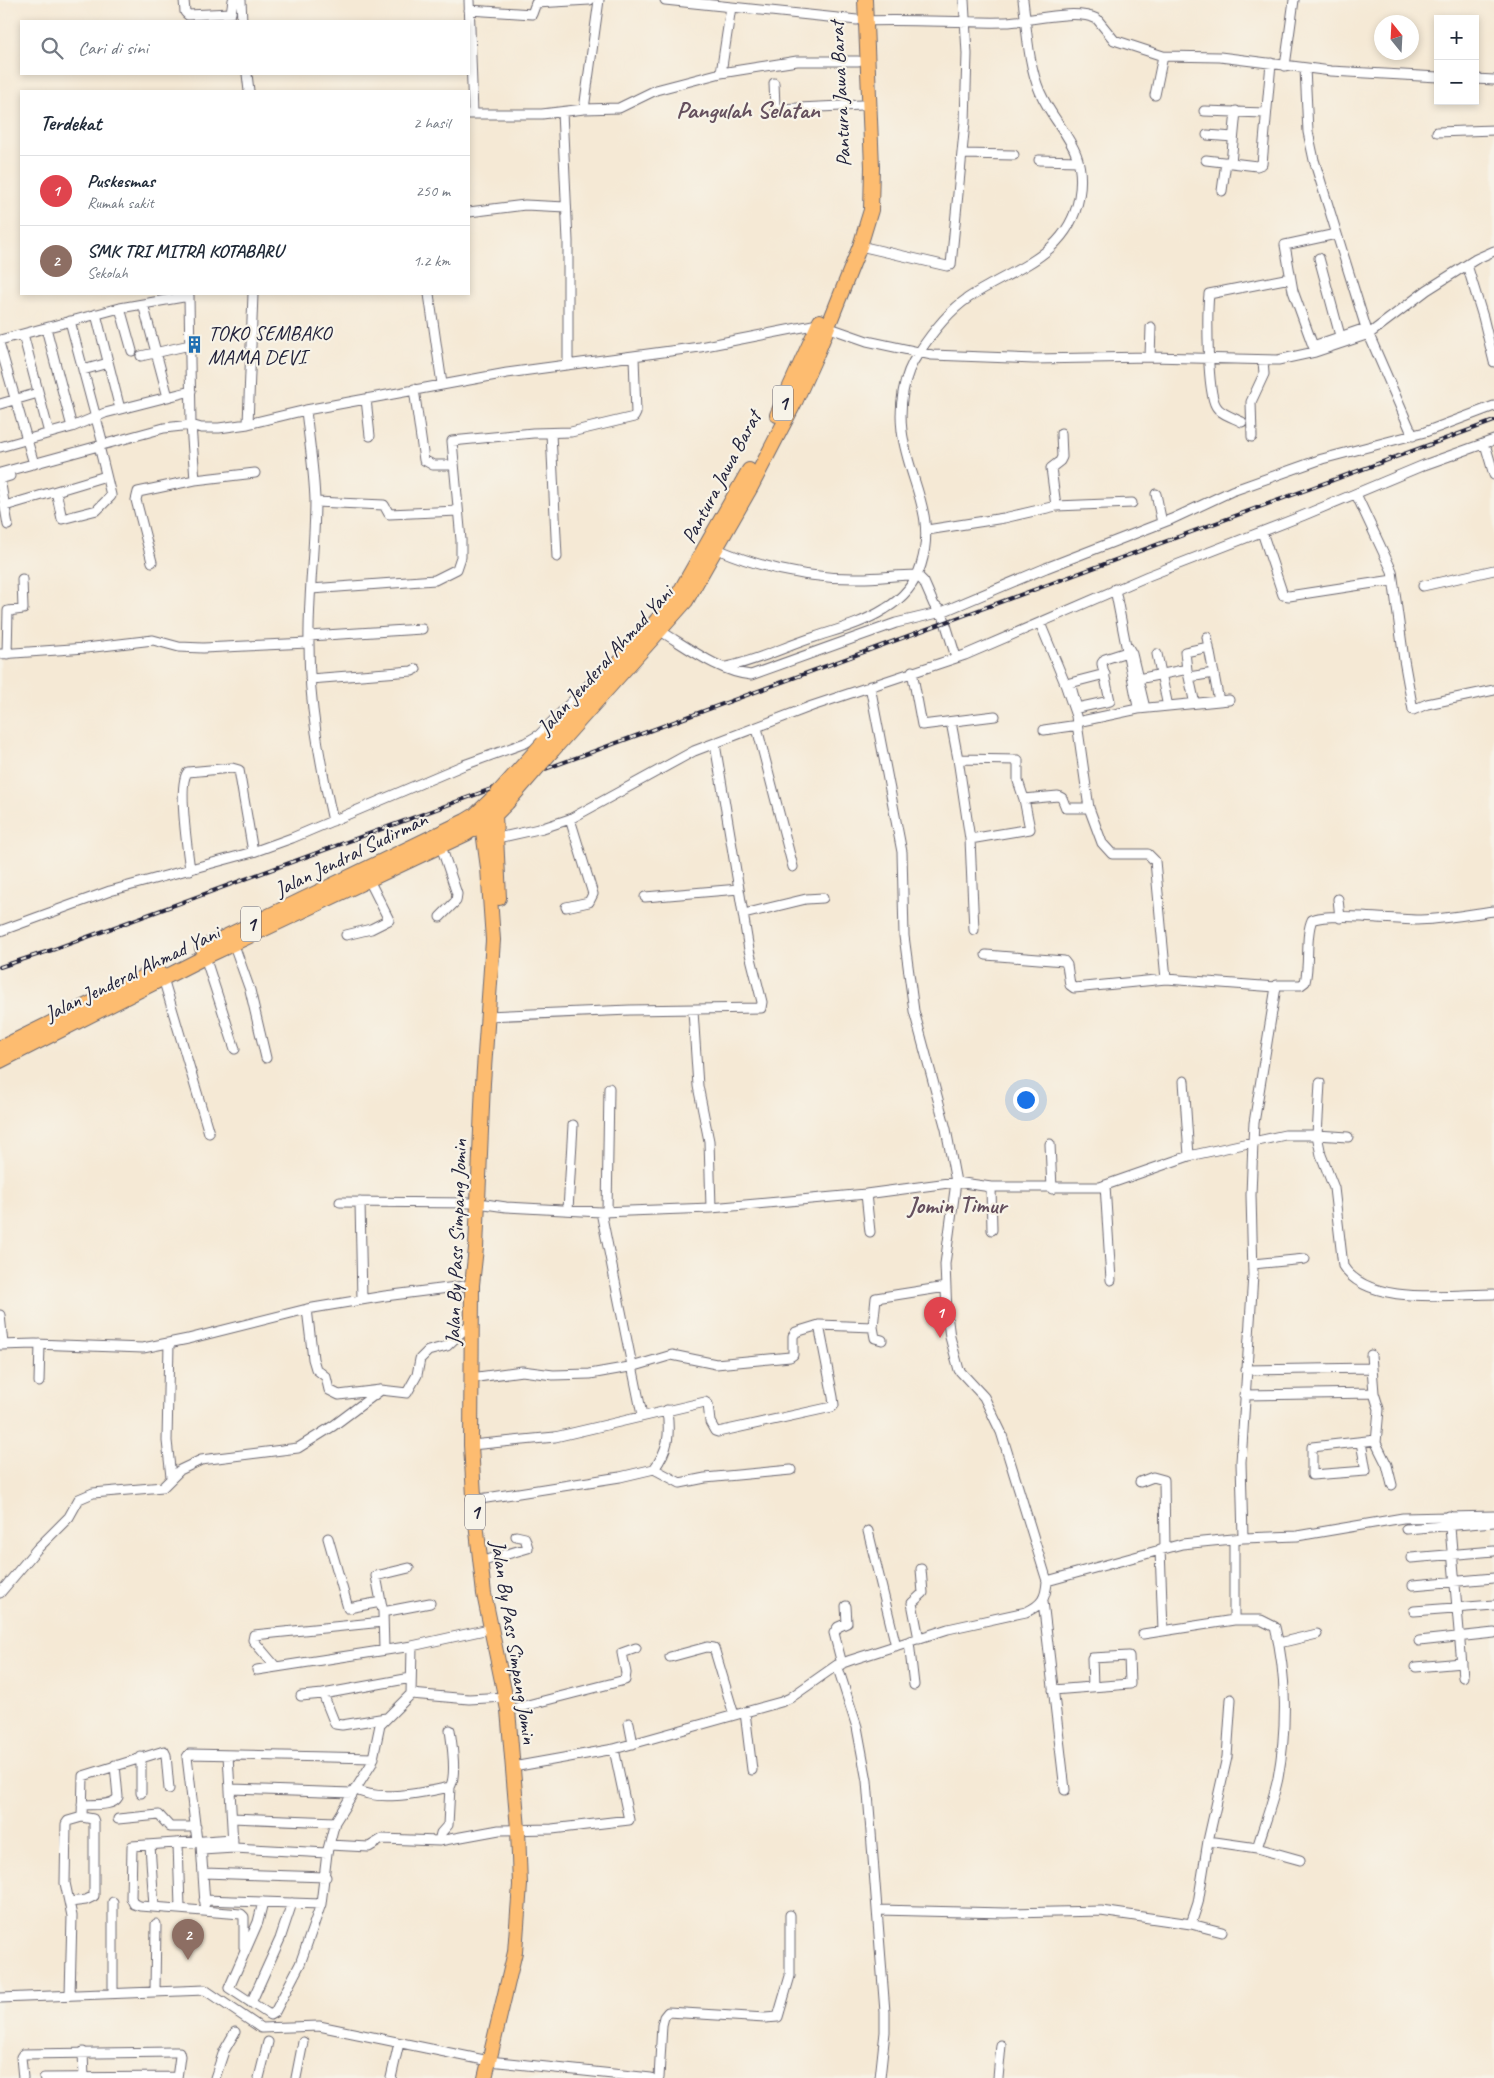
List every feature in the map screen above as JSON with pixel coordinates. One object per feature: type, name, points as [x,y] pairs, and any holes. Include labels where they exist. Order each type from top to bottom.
[{"type":"highway","name":"Pantura Jawa Barat","points":[[636,650],[656,628],[678,595],[707,546],[778,415],[823,326],[851,245],[862,207],[865,172],[858,61],[861,20],[856,0]]},
{"type":"highway","name":"Jalan Jenderal Ahmad Yani","points":[[656,628],[686,601],[718,549],[796,400],[823,326],[869,222],[872,196],[861,20],[865,0]]},
{"type":"highway","name":"Jalan Jenderal Ahmad Yani","points":[[0,1061],[205,957],[466,834],[496,815],[502,798],[636,650]]},
{"type":"highway","name":"Jalan Jendral Sudirman","points":[[0,1048],[466,821],[502,798]]},
{"type":"highway","name":"Jalan By Pass Simpang Jomin","points":[[493,940],[488,868],[496,815]]},
{"type":"highway","name":"Jalan By Pass Simpang Jomin","points":[[482,824],[491,839],[499,909],[493,940],[487,1016],[472,1285],[471,1445],[480,1562],[489,1629],[507,1704],[518,1829],[520,1885],[518,1939],[485,2078]]},
{"type":"highway","points":[[466,834],[477,843],[488,868]]},
{"type":"street","points":[[184,0],[184,12],[188,15],[231,13],[233,0]]},
{"type":"street","points":[[241,0],[242,20]]},
{"type":"street","points":[[469,20],[469,5],[532,14],[536,2],[590,0]]},
{"type":"street","points":[[584,109],[599,0]]},
{"type":"street","points":[[665,0],[861,20],[964,20],[988,22],[1081,15],[1092,16],[1100,21],[1114,40],[1163,56],[1220,57],[1304,68],[1434,77]]},
{"type":"street","points":[[860,246],[950,266],[962,154],[967,54],[964,0]]},
{"type":"street","points":[[725,667],[738,665],[870,617],[899,600],[910,589],[918,575],[924,554],[927,530],[902,431],[905,382],[908,370],[918,353],[951,312],[966,299],[1032,263],[1063,236],[1079,198],[1081,179],[1078,161],[1067,133],[1040,92],[1022,0]]},
{"type":"street","points":[[1285,66],[1294,0]]},
{"type":"street","points":[[720,73],[731,7]]},
{"type":"street","points":[[1155,95],[1163,56]]},
{"type":"street","points":[[470,60],[471,114],[562,112],[619,108],[656,90],[720,73],[797,61],[858,61]]},
{"type":"street","points":[[1206,160],[1257,166],[1262,164],[1265,113],[1271,63]]},
{"type":"street","points":[[1304,68],[1310,147],[1367,331],[1412,436]]},
{"type":"street","points":[[247,75],[249,90]]},
{"type":"street","points":[[1479,79],[1494,80]]},
{"type":"street","points":[[774,83],[775,107],[778,109],[862,105]]},
{"type":"street","points":[[1204,111],[1265,113]]},
{"type":"street","points":[[1222,191],[1233,137],[1236,111]]},
{"type":"street","points":[[562,112],[566,207],[568,365]]},
{"type":"street","points":[[1437,132],[1494,130]]},
{"type":"street","points":[[1207,135],[1233,137]]},
{"type":"street","points":[[962,154],[1014,155]]},
{"type":"street","points":[[1039,160],[1078,161]]},
{"type":"street","points":[[470,212],[525,205],[566,207]]},
{"type":"street","points":[[1314,349],[1290,278],[1285,245],[1336,234]]},
{"type":"street","points":[[0,473],[164,428],[191,425],[209,429],[248,424],[306,410],[442,384],[634,357],[823,326],[868,341],[918,353],[1034,359],[1150,357],[1263,360],[1291,358],[1367,331],[1427,290],[1494,251]]},
{"type":"street","points":[[1318,258],[1341,340]]},
{"type":"street","points":[[1467,265],[1494,362]]},
{"type":"street","points":[[1242,422],[1221,411],[1214,404],[1209,358],[1209,294],[1290,278]]},
{"type":"street","points":[[248,424],[253,295]]},
{"type":"street","points":[[429,295],[442,384]]},
{"type":"street","points":[[0,340],[120,308],[189,296],[191,425],[194,480]]},
{"type":"street","points":[[143,304],[168,396]]},
{"type":"street","points":[[120,308],[132,351]]},
{"type":"street","points":[[96,314],[120,409]]},
{"type":"street","points":[[56,491],[62,519],[98,510],[111,496],[106,476],[103,445],[70,321]]},
{"type":"street","points":[[1150,357],[1151,327]]},
{"type":"street","points":[[46,328],[72,426]]},
{"type":"street","points":[[23,334],[49,433]]},
{"type":"street","points":[[141,356],[156,351],[190,345]]},
{"type":"street","points":[[0,346],[34,464]]},
{"type":"street","points":[[311,589],[435,580],[458,569],[461,557],[451,446],[454,440],[551,434],[589,429],[635,416],[634,357]]},
{"type":"street","points":[[1252,437],[1251,402],[1264,374],[1263,360]]},
{"type":"street","points":[[83,370],[108,363]]},
{"type":"street","points":[[414,390],[424,460],[433,466],[453,465]]},
{"type":"street","points":[[0,445],[26,440],[120,409],[191,391]]},
{"type":"street","points":[[0,404],[38,393]]},
{"type":"street","points":[[366,399],[370,436]]},
{"type":"street","points":[[656,628],[725,667],[742,674],[751,675],[896,623],[942,612],[1046,568],[1162,523],[1232,491],[1322,459],[1412,436],[1494,406]]},
{"type":"street","points":[[306,410],[314,475],[315,502],[309,640],[310,679],[318,746],[333,821]]},
{"type":"street","points":[[1056,506],[1051,468],[1062,457],[1061,432]]},
{"type":"street","points":[[551,434],[557,557]]},
{"type":"street","points":[[491,839],[543,828],[570,819],[646,779],[672,763],[715,744],[912,671],[956,658],[1115,589],[1262,532],[1424,465],[1494,440]]},
{"type":"street","points":[[1485,444],[1494,475]]},
{"type":"street","points":[[8,525],[0,479],[103,445]]},
{"type":"street","points":[[152,562],[136,500],[136,493],[194,480],[255,473]]},
{"type":"street","points":[[4,506],[106,476]]},
{"type":"street","points":[[1156,494],[1162,523]]},
{"type":"street","points":[[1356,494],[1389,561],[1413,710],[1427,704],[1494,690]]},
{"type":"street","points":[[315,502],[383,505],[389,514],[458,511]]},
{"type":"street","points":[[927,530],[1004,518],[1056,506],[1132,503]]},
{"type":"street","points":[[1262,532],[1283,595],[1289,596],[1393,580]]},
{"type":"street","points":[[718,549],[762,566],[807,576],[861,578],[918,575]]},
{"type":"street","points":[[1422,586],[1494,570]]},
{"type":"street","points":[[918,575],[924,582],[934,605],[942,612],[956,658]]},
{"type":"street","points":[[22,579],[23,609],[4,611],[4,654],[68,650],[153,640],[178,647],[203,648],[422,629]]},
{"type":"street","points":[[1115,589],[1136,680],[1161,674],[1214,673]]},
{"type":"street","points":[[1040,623],[1064,681],[1077,724],[1088,808],[1102,843],[1108,852],[1148,854],[1155,861],[1166,979]]},
{"type":"street","points":[[1207,637],[1218,696]]},
{"type":"street","points":[[1194,700],[1185,652],[1209,647]]},
{"type":"street","points":[[0,931],[110,891],[253,852],[333,821],[456,768],[531,740],[614,659],[636,650]]},
{"type":"street","points":[[1113,710],[1103,661],[1128,650]]},
{"type":"street","points":[[1157,654],[1167,702]]},
{"type":"street","points":[[310,679],[407,672],[416,668]]},
{"type":"street","points":[[912,671],[922,725],[995,716]]},
{"type":"street","points":[[1105,674],[1071,682],[1070,685],[1077,708],[1110,701]]},
{"type":"street","points":[[870,686],[902,852],[904,936],[913,1004],[920,1039],[946,1129],[956,1182],[947,1238],[946,1314],[956,1365],[961,1374],[984,1397],[993,1412],[1046,1581],[1043,1601],[1065,1790]]},
{"type":"street","points":[[1044,730],[1138,709],[1229,700]]},
{"type":"street","points":[[951,722],[970,839],[974,930]]},
{"type":"street","points":[[757,728],[793,866]]},
{"type":"street","points":[[487,1016],[630,1010],[693,1011],[762,1007],[739,889],[715,744]]},
{"type":"street","points":[[958,759],[1018,760],[1018,781],[1030,829],[970,839]]},
{"type":"street","points":[[190,870],[184,810],[184,777],[188,772],[232,768],[239,770],[253,852]]},
{"type":"street","points":[[1024,799],[1058,796],[1062,798],[1066,808],[1088,808]]},
{"type":"street","points":[[566,907],[589,902],[593,894],[570,819]]},
{"type":"street","points":[[440,917],[456,901],[457,894],[441,846]]},
{"type":"street","points":[[346,935],[386,923],[389,920],[369,880]]},
{"type":"street","points":[[645,897],[739,889]]},
{"type":"street","points":[[744,914],[806,899],[823,898]]},
{"type":"street","points":[[1338,898],[1340,918]]},
{"type":"street","points":[[986,955],[1064,961],[1067,965],[1070,985],[1074,988],[1166,979],[1276,987],[1277,985],[1301,984],[1305,982],[1309,963],[1308,929],[1312,920],[1340,918],[1418,920],[1494,911]]},
{"type":"street","points":[[234,944],[250,990],[266,1058]]},
{"type":"street","points":[[205,957],[235,1049]]},
{"type":"street","points":[[164,978],[209,1133]]},
{"type":"street","points":[[1243,1538],[1241,1462],[1252,1264],[1251,1195],[1254,1123],[1276,987]]},
{"type":"street","points":[[693,1011],[698,1086],[709,1141],[711,1208]]},
{"type":"street","points":[[1184,1081],[1188,1156]]},
{"type":"street","points":[[1320,1083],[1317,1136],[1321,1156],[1334,1188],[1340,1253],[1347,1273],[1361,1283],[1392,1294],[1494,1294]]},
{"type":"street","points":[[609,1088],[604,1212],[631,1367],[642,1415]]},
{"type":"street","points":[[568,1210],[573,1125]]},
{"type":"street","points":[[340,1202],[478,1203],[604,1212],[711,1208],[866,1194],[956,1182],[992,1187],[1052,1189],[1105,1185],[1188,1156],[1285,1135],[1348,1137]]},
{"type":"street","points":[[1050,1144],[1052,1189]]},
{"type":"street","points":[[1105,1185],[1111,1280]]},
{"type":"street","points":[[992,1187],[992,1230]]},
{"type":"street","points":[[866,1194],[870,1232]]},
{"type":"street","points":[[360,1202],[362,1300]]},
{"type":"street","points":[[1252,1264],[1305,1259]]},
{"type":"street","points":[[0,1315],[2,1344],[40,1344],[127,1349],[168,1343],[307,1309],[472,1285]]},
{"type":"street","points":[[882,1340],[875,1338],[873,1327],[876,1298],[946,1287]]},
{"type":"street","points":[[307,1309],[316,1369],[326,1377],[329,1390],[339,1394],[381,1390],[407,1393],[417,1375],[420,1360],[428,1351],[447,1346],[471,1323]]},
{"type":"street","points":[[471,1378],[522,1371],[553,1375],[590,1374],[631,1367],[672,1356],[716,1364],[790,1357],[793,1355],[795,1333],[819,1325],[873,1327]]},
{"type":"street","points":[[471,1445],[555,1437],[642,1415],[705,1402],[710,1422],[715,1431],[718,1432],[833,1407],[819,1325]]},
{"type":"street","points":[[168,1343],[167,1441],[171,1477]]},
{"type":"street","points":[[39,1382],[40,1344]]},
{"type":"street","points":[[1371,1355],[1374,1392],[1379,1409],[1376,1440],[1389,1472],[1392,1486]]},
{"type":"street","points":[[1246,1370],[1372,1368]]},
{"type":"street","points":[[0,1593],[37,1549],[61,1527],[76,1504],[84,1496],[93,1493],[155,1489],[168,1484],[171,1477],[180,1470],[201,1460],[298,1448],[333,1426],[381,1390]]},
{"type":"street","points":[[1244,1395],[1374,1392]]},
{"type":"street","points":[[474,1500],[620,1478],[654,1469],[663,1458],[669,1444],[667,1410]]},
{"type":"street","points":[[1361,1442],[1366,1471],[1316,1476],[1311,1474],[1312,1447],[1376,1440]]},
{"type":"street","points":[[654,1469],[680,1484],[705,1478],[791,1470]]},
{"type":"street","points":[[1140,1482],[1153,1477],[1164,1480],[1162,1549],[1163,1631]]},
{"type":"street","points":[[1449,1516],[1463,1677]]},
{"type":"street","points":[[1046,1581],[1162,1549],[1243,1538],[1297,1536],[1403,1518],[1494,1516]]},
{"type":"street","points":[[1406,1529],[1494,1522]]},
{"type":"street","points":[[868,1531],[896,1646]]},
{"type":"street","points":[[480,1562],[528,1548],[525,1538],[516,1536]]},
{"type":"street","points":[[328,1538],[348,1608],[430,1603]]},
{"type":"street","points":[[1234,1539],[1234,1620]]},
{"type":"street","points":[[1411,1558],[1494,1551]]},
{"type":"street","points":[[384,1649],[382,1607],[376,1580],[377,1575],[409,1568]]},
{"type":"street","points":[[919,1639],[912,1603],[923,1593],[921,1569]]},
{"type":"street","points":[[1412,1584],[1455,1583],[1494,1578]]},
{"type":"street","points":[[513,1767],[614,1749],[790,1698],[840,1664],[948,1629],[1026,1612],[1038,1607],[1043,1601]]},
{"type":"street","points":[[1414,1611],[1494,1605]]},
{"type":"street","points":[[846,1606],[847,1623],[838,1627],[834,1633],[861,1747],[869,1804],[878,1910],[885,2032],[880,2078]]},
{"type":"street","points":[[1143,1634],[1234,1620],[1270,1622],[1275,1626],[1279,1643],[1284,1697],[1282,1749],[1277,1779],[1257,1848]]},
{"type":"street","points":[[275,1666],[253,1640],[254,1635],[383,1622]]},
{"type":"street","points":[[257,1670],[412,1646],[489,1629]]},
{"type":"street","points":[[1279,1643],[1317,1634]]},
{"type":"street","points":[[1419,1641],[1494,1634]]},
{"type":"street","points":[[909,1642],[914,1685]]},
{"type":"street","points":[[263,1902],[258,1922],[229,1988],[268,2015],[275,2012],[300,1964],[321,1904],[326,1877],[328,1849],[335,1822],[374,1758],[377,1731],[386,1718],[411,1694],[412,1646]]},
{"type":"street","points":[[411,1694],[507,1704],[625,1680],[626,1673],[622,1652],[636,1648]]},
{"type":"street","points":[[670,1657],[706,1648],[714,1648],[734,1715]]},
{"type":"street","points":[[1054,1690],[1130,1684],[1129,1656],[1092,1658],[1093,1686]]},
{"type":"street","points":[[1416,1667],[1462,1663]]},
{"type":"street","points":[[301,1696],[323,1694],[411,1678]]},
{"type":"street","points":[[323,1694],[335,1724],[342,1725],[386,1718]]},
{"type":"street","points":[[1191,1924],[1198,1903],[1208,1841],[1227,1757],[1231,1699]]},
{"type":"street","points":[[745,1712],[752,1770]]},
{"type":"street","points":[[629,1724],[633,1744]]},
{"type":"street","points":[[439,1841],[441,1833],[448,1825],[450,1787],[453,1782],[450,1730]]},
{"type":"street","points":[[244,1952],[243,1915],[205,1909],[134,1904],[131,1898],[130,1848],[135,1845],[178,1843],[328,1849],[369,1847],[382,1839],[439,1841],[499,1830],[552,1829],[629,1820],[614,1749]]},
{"type":"street","points":[[82,1817],[83,1776],[115,1765],[165,1752],[169,1789]]},
{"type":"street","points":[[205,1909],[204,1874],[196,1827],[188,1756],[192,1754],[374,1758]]},
{"type":"street","points":[[228,1755],[233,1844]]},
{"type":"street","points":[[141,1757],[142,1793]]},
{"type":"street","points":[[82,1805],[109,1804],[116,1801],[118,1797],[115,1765]]},
{"type":"street","points":[[231,1789],[353,1791],[394,1796],[450,1787]]},
{"type":"street","points":[[118,1819],[159,1815],[170,1827],[196,1827]]},
{"type":"street","points":[[70,1902],[86,1900],[94,1896],[94,1822],[91,1818],[82,1817],[68,1821],[66,1824],[65,1883],[70,1902],[70,1995]]},
{"type":"street","points":[[232,1818],[335,1822]]},
{"type":"street","points":[[1208,1841],[1257,1848],[1300,1860]]},
{"type":"street","points":[[178,1843],[180,1908]]},
{"type":"street","points":[[150,1845],[154,1906]]},
{"type":"street","points":[[204,1874],[326,1877]]},
{"type":"street","points":[[204,1900],[321,1904]]},
{"type":"street","points":[[113,1902],[113,1992]]},
{"type":"street","points":[[251,2003],[280,1939],[292,1903]]},
{"type":"street","points":[[878,1910],[1005,1913],[1101,1911],[1191,1924],[1222,1932]]},
{"type":"street","points":[[659,2078],[662,2025],[664,2017],[668,2012],[765,2018],[778,2017],[790,1976],[790,1915]]},
{"type":"street","points":[[155,1990],[156,1924]]},
{"type":"street","points":[[0,1998],[155,1990],[205,1990],[261,2028],[319,2026],[489,2061],[651,2078]]},
{"type":"street","points":[[215,2078],[224,2052],[235,2032]]},
{"type":"street","points":[[259,2078],[268,2042]]},
{"type":"street","points":[[296,2078],[304,2042]]},
{"type":"street","points":[[391,2078],[399,2043]]},
{"type":"street","points":[[998,2078],[1001,2045]]},
{"type":"street","points":[[83,2052],[84,2077]]},
{"type":"street","points":[[23,2078],[21,2057],[23,2054],[177,2052],[180,2056],[177,2077],[44,2078]]},
{"type":"railway","points":[[0,967],[52,950],[1494,421]]},
{"type":"place","name":"TOKO SEMBAKO MAMA DEVI","points":[[194,345]]},
{"type":"place","name":"Puskesmas","points":[[940,1338]]},
{"type":"place","name":"SMK TRI MITRA KOTABARU","points":[[188,1960]]},
{"type":"district","name":"Pangulah Selatan","points":[[748,110]]},
{"type":"district","name":"Jomin Timur","points":[[957,1205]]}]
